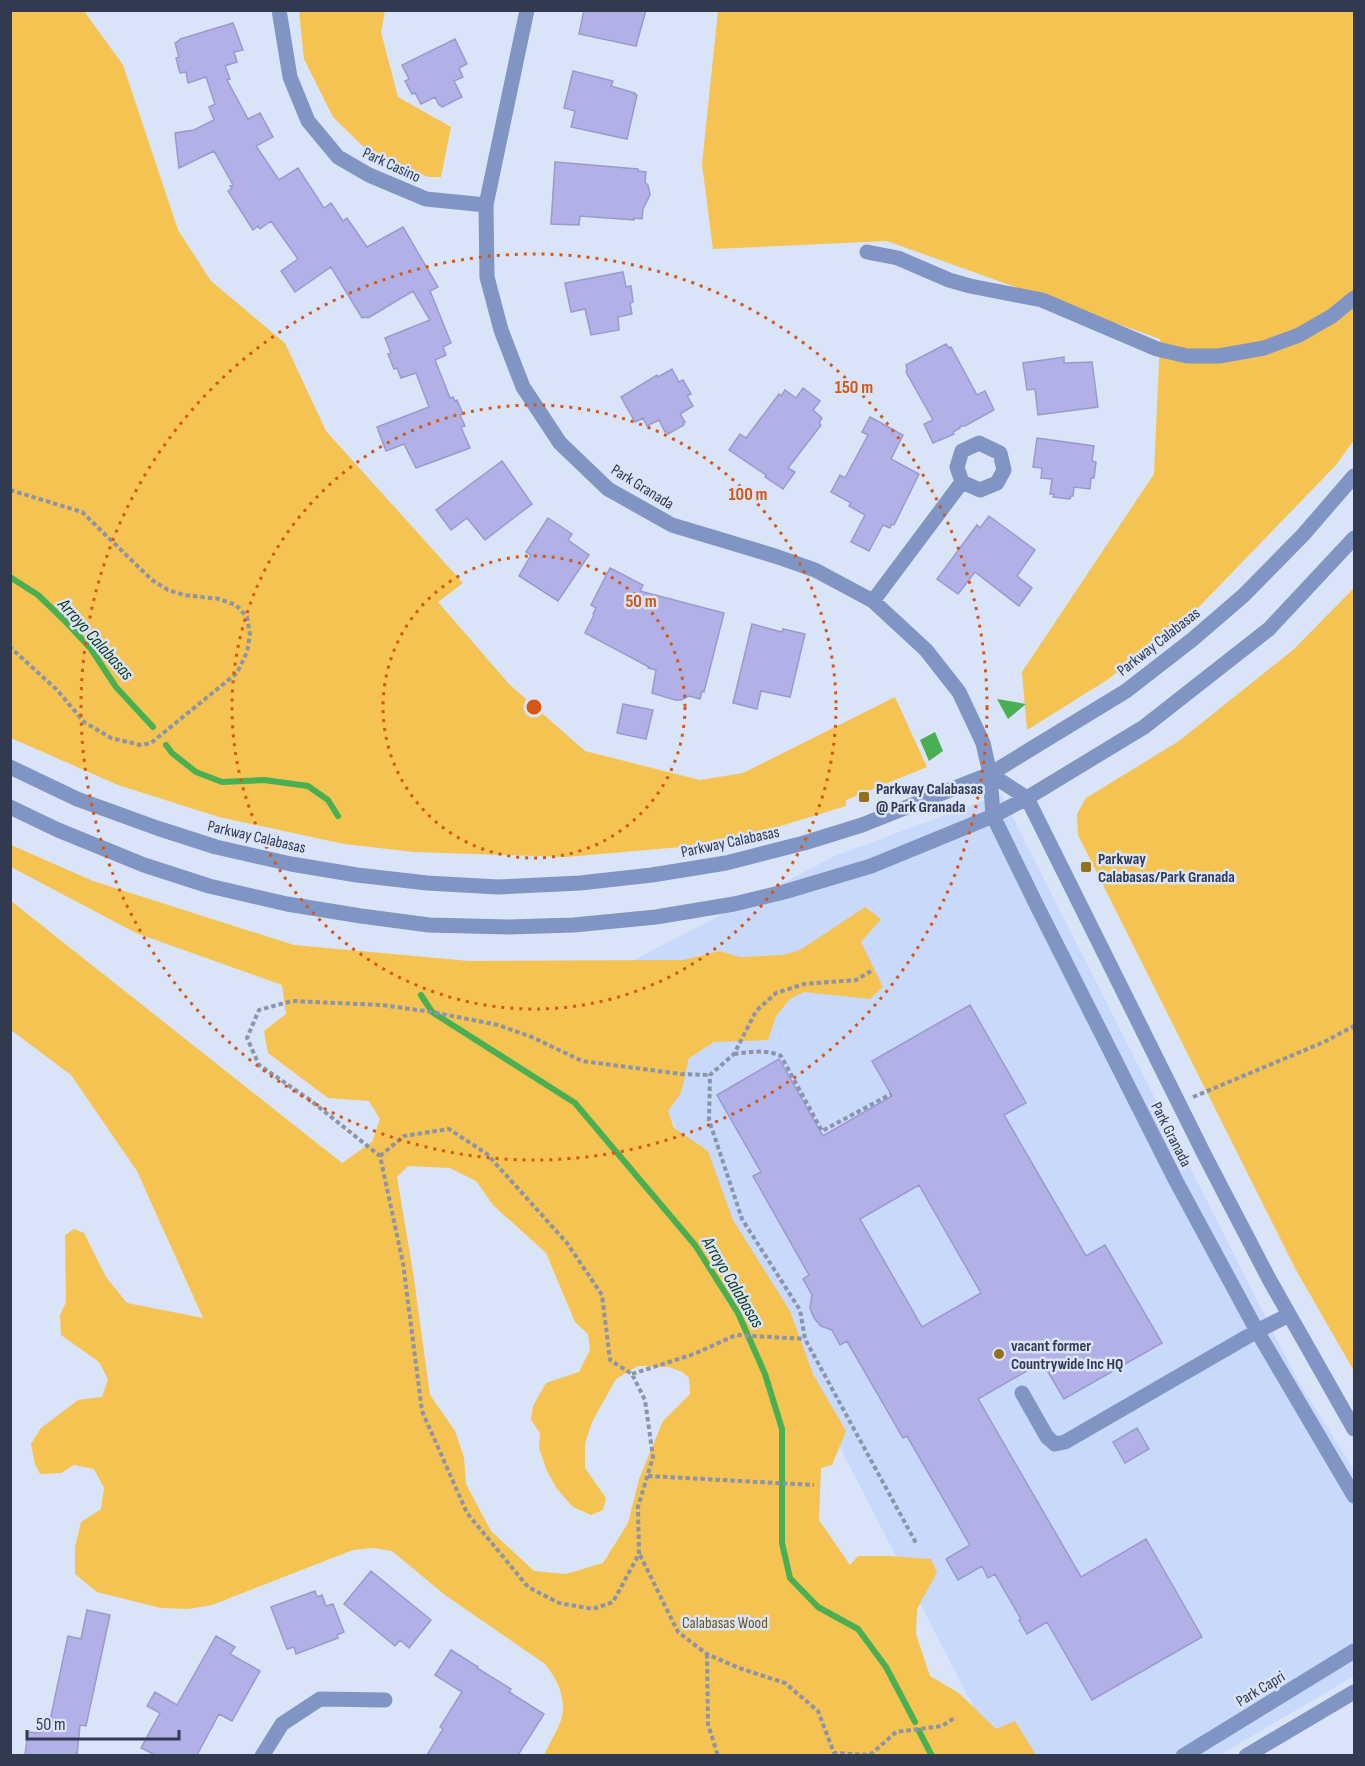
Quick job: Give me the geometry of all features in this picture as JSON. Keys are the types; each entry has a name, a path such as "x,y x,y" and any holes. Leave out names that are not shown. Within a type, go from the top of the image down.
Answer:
{"street":[{"name":"Park Casino","path":"279,10 290,77 309,121 338,156 369,175 426,199 486,205"},
{"name":"Park Granada","path":"526,10 486,205 487,277 501,330 523,387 560,443 608,489 672,525 775,555 815,570 873,601 926,650 959,692 983,743 990,774 993,816 1037,906 1176,1181 1257,1331 1354,1496"},
{"path":"867,252 898,258 950,280 1042,300 1157,349 1187,356 1219,356 1264,348 1299,335 1332,316 1354,298"},
{"name":"Parkway Calabasas","path":"10,767 77,799 216,847 291,864 357,875 427,884 498,887 580,883 652,875 726,863 862,825 990,774 1126,691 1193,639 1244,595 1303,535 1354,476"},
{"path":"873,601 962,482"},
{"path":"10,807 58,830 123,856 209,886 287,904 361,916 429,925 509,927 574,925 656,917 734,904 784,892 871,866 993,816 1027,798 1144,727 1269,629 1354,538"},
{"path":"990,774 1027,798"},
{"name":"Park Granada","path":"1027,798 1263,1268 1354,1429"},
{"path":"1022,1393 1047,1437 1055,1444 1065,1442 1257,1331 1289,1315"},
{"name":"Park Capri","path":"1183,1755 1354,1651"},
{"path":"1246,1755 1354,1692"},
{"path":"262,1755 282,1724 320,1699 385,1700"}],"path":[{"path":"10,490 82,512 152,580 168,590 219,599 236,605 247,617 250,635 247,652 237,673 151,743 140,745 111,738 84,722 57,690 10,647"},
{"path":"639,1554 613,1602 593,1609 560,1602 528,1587 467,1513 422,1411 403,1263 380,1156 310,1100 259,1065 247,1038 259,1010 292,1001 381,1005 457,1016 498,1025 532,1037 582,1061 681,1074 710,1075 734,1054 756,1011 776,993 804,984 856,980 871,971"},
{"path":"1179,1104 1324,1042 1354,1026"},
{"path":"734,1054 757,1051 781,1056 822,1131 891,1094"},
{"path":"710,1075 709,1120 742,1219 800,1310 805,1339 916,1544"},
{"path":"380,1156 404,1136 449,1129 487,1154 567,1243 602,1295 610,1359 632,1374 645,1400 653,1457 638,1507 639,1554 678,1632 707,1654 739,1668 785,1683 818,1711 834,1753 870,1755 896,1732 942,1726 956,1717"},
{"path":"632,1374 694,1354 735,1335 805,1339"},
{"path":"648,1476 814,1485"},
{"path":"707,1654 708,1724 718,1755"}],"shaded area":[{"path":"997,699 1026,704 1008,719"},
{"path":"935,732 943,751 929,761 920,740"},
{"path":"1001,794 1297,1379 1354,1470 1354,1676 1220,1755 998,1755 599,978 835,856"}],"green space":[{"path":"11,11 84,11 123,65 178,230 211,281 285,343 326,431 463,583 438,602 509,684 585,751 700,780 743,773 895,697 927,767 846,800 846,806 774,828 681,847 566,857 414,852 344,844 219,817 118,785 11,738"},
{"path":"299,11 385,11 381,32 398,97 451,127 441,177 429,177 376,159 333,117 304,59"},
{"path":"718,11 1354,11 1354,440 1336,465 1195,611 1107,680 1027,730 1022,672 1154,474 1160,339 887,241 713,249 702,164"},
{"path":"1354,588 1354,1371 1296,1270 1078,835 1077,814 1086,798 1179,741 1293,650"},
{"name":"Calabasas Wood","path":"11,845 93,881 294,945 469,961 683,960 720,951 740,957 783,955 800,950 865,907 881,919 861,942 883,987 870,999 804,992 790,999 776,1016 768,1040 714,1042 689,1058 681,1093 668,1111 674,1128 708,1151 733,1220 790,1311 813,1374 846,1431 832,1465 821,1468 819,1520 850,1565 858,1556 931,1559 937,1572 917,1609 916,1634 930,1676 959,1693 996,1729 1015,1721 1036,1755 544,1755 561,1721 563,1709 560,1688 545,1664 445,1595 392,1551 373,1548 353,1550 212,1605 188,1609 161,1608 97,1592 75,1574 75,1547 81,1522 101,1509 104,1488 94,1469 74,1465 61,1473 40,1474 35,1464 31,1444 41,1428 78,1400 102,1397 108,1379 99,1362 61,1335 60,1315 66,1302 65,1235 74,1229 84,1233 106,1277 127,1303 203,1318 137,1171 71,1075 11,1030 11,901 342,1163 372,1142 380,1119 369,1101 328,1098 268,1053 264,1031 286,1014 282,985 136,933 11,867","holes":["408,1166 450,1168 476,1181 493,1205 546,1253 575,1322 588,1334 590,1350 579,1372 546,1383 533,1406 531,1420 540,1433 539,1448 547,1471 557,1489 573,1507 591,1515 603,1510 606,1498 585,1468 585,1444 592,1422 616,1379 638,1366 669,1367 682,1372 689,1378 690,1394 663,1421 639,1479 628,1523 603,1563 566,1574 534,1571 491,1531 466,1484 464,1457 455,1431 430,1395 397,1177"]}],"building":[{"path":"584,10 646,10 636,46 579,34"},
{"path":"233,23 243,50 234,52 237,62 225,66 230,79 227,80 248,119 260,113 273,137 256,146 279,180 298,168 324,208 331,203 343,221 347,218 367,247 403,227 438,287 430,291 451,343 443,347 446,355 435,360 450,398 457,400 463,414 460,415 465,426 461,427 470,448 416,468 404,444 386,451 377,427 429,407 416,373 401,378 397,368 394,369 385,338 430,320 413,291 368,318 362,318 331,267 295,292 281,271 298,259 271,221 260,229 258,226 253,230 228,191 233,185 214,151 179,168 175,133 194,130 214,120 209,107 215,104 206,77 188,83 186,72 180,73 175,43 180,39"},
{"path":"455,39 467,64 459,68 463,77 454,81 462,97 442,107 435,97 421,104 405,81 409,79 402,65"},
{"path":"573,71 613,81 611,86 637,95 627,139 571,127 575,111 564,108"},
{"path":"555,162 638,169 638,171 646,172 645,182 650,195 643,209 642,219 580,216 579,225 551,224"},
{"path":"623,272 626,287 631,286 632,314 618,317 619,330 591,335 585,309 571,312 565,283"},
{"path":"946,344 949,348 951,347 977,395 985,391 994,410 965,426 960,426 953,432 954,434 933,443 924,424 933,420 906,372 906,365"},
{"path":"1064,357 1064,363 1092,362 1098,407 1038,415 1035,389 1027,390 1023,363"},
{"path":"672,369 679,382 683,380 691,394 687,396 693,406 680,414 685,422 683,422 684,425 668,434 659,420 647,426 643,418 635,422 621,397 657,375 658,377"},
{"path":"803,388 820,401 813,410 822,418 819,423 821,425 788,468 795,472 783,489 729,450 740,434 746,438 779,394 781,396 785,390 796,398"},
{"path":"870,417 903,435 891,459 919,474 894,525 892,524 890,528 883,525 869,551 851,542 865,515 849,506 851,503 831,492 840,475 845,478 868,435 862,432"},
{"path":"1037,438 1094,446 1092,461 1096,462 1090,489 1074,487 1073,496 1070,499 1053,497 1054,494 1050,494 1052,479 1041,478 1042,468 1033,467"},
{"path":"502,461 532,504 485,540 467,518 451,530 436,510"},
{"path":"989,516 1035,550 1017,576 1032,588 1019,606 975,572 958,594 937,579 977,525 980,528"},
{"path":"548,518 572,534 568,540 589,555 558,601 519,576 531,555 526,552"},
{"path":"610,568 643,585 640,591 724,613 704,692 702,691 700,699 689,696 675,700 652,693 656,670 648,668 585,633 596,608 591,605"},
{"path":"752,624 782,632 783,629 805,634 790,697 761,691 757,709 733,703"},
{"path":"623,704 653,710 646,739 617,733"},
{"name":"vacant former Countrywide Inc HQ","path":"970,1005 1026,1103 1004,1115 1086,1256 1105,1245 1162,1343 1064,1399 1042,1362 978,1399 1081,1577 1146,1539 1202,1637 1092,1700 1047,1622 1027,1634 995,1574 988,1578 982,1566 958,1580 946,1559 970,1545 907,1436 903,1438 847,1341 840,1345 832,1330 821,1326 814,1318 810,1308 812,1295 803,1279 809,1275 753,1176 761,1172 717,1095 779,1059 823,1136 892,1096 872,1061","holes":["919,1185 981,1293 922,1327 860,1219"]},
{"path":"1137,1428 1149,1449 1125,1463 1113,1442"},
{"path":"371,1571 431,1620 409,1648 400,1640 395,1646 344,1604"},
{"path":"315,1591 317,1597 322,1595 326,1606 333,1604 344,1632 337,1635 338,1638 296,1654 294,1647 287,1649 271,1607"},
{"path":"87,1610 110,1615 86,1726 80,1725 77,1755 25,1755 28,1732 40,1733 41,1729 48,1730 68,1636 81,1639"},
{"path":"216,1636 235,1647 230,1654 260,1671 232,1721 219,1714 197,1755 155,1755 141,1748 160,1713 147,1706 155,1692 177,1705"},
{"path":"451,1650 511,1689 509,1692 544,1714 518,1755 427,1755 443,1729 440,1727 462,1692 435,1675"}],"waterway":[{"name":"Arroyo Calabasas","path":"10,577 38,595 64,620 91,649 116,687 153,727"},
{"name":"Arroyo Calabasas","path":"166,745 172,753 196,772 222,782 264,780 308,786 328,800 338,816"},
{"name":"Arroyo Calabasas","path":"421,995 432,1012 575,1103 695,1245 738,1313 765,1374 782,1429 782,1543 790,1578 818,1607 858,1629 886,1667 915,1722"},
{"name":"Arroyo Calabasas","path":"919,1731 932,1756"}],"place":[{"name":"Parkway Calabasas @ Park Granada","path":"864,797"},
{"name":"Parkway Calabasas/Park Granada","path":"1086,867"},
{"name":"vacant former Countrywide Inc HQ","path":"999,1354"}]}
